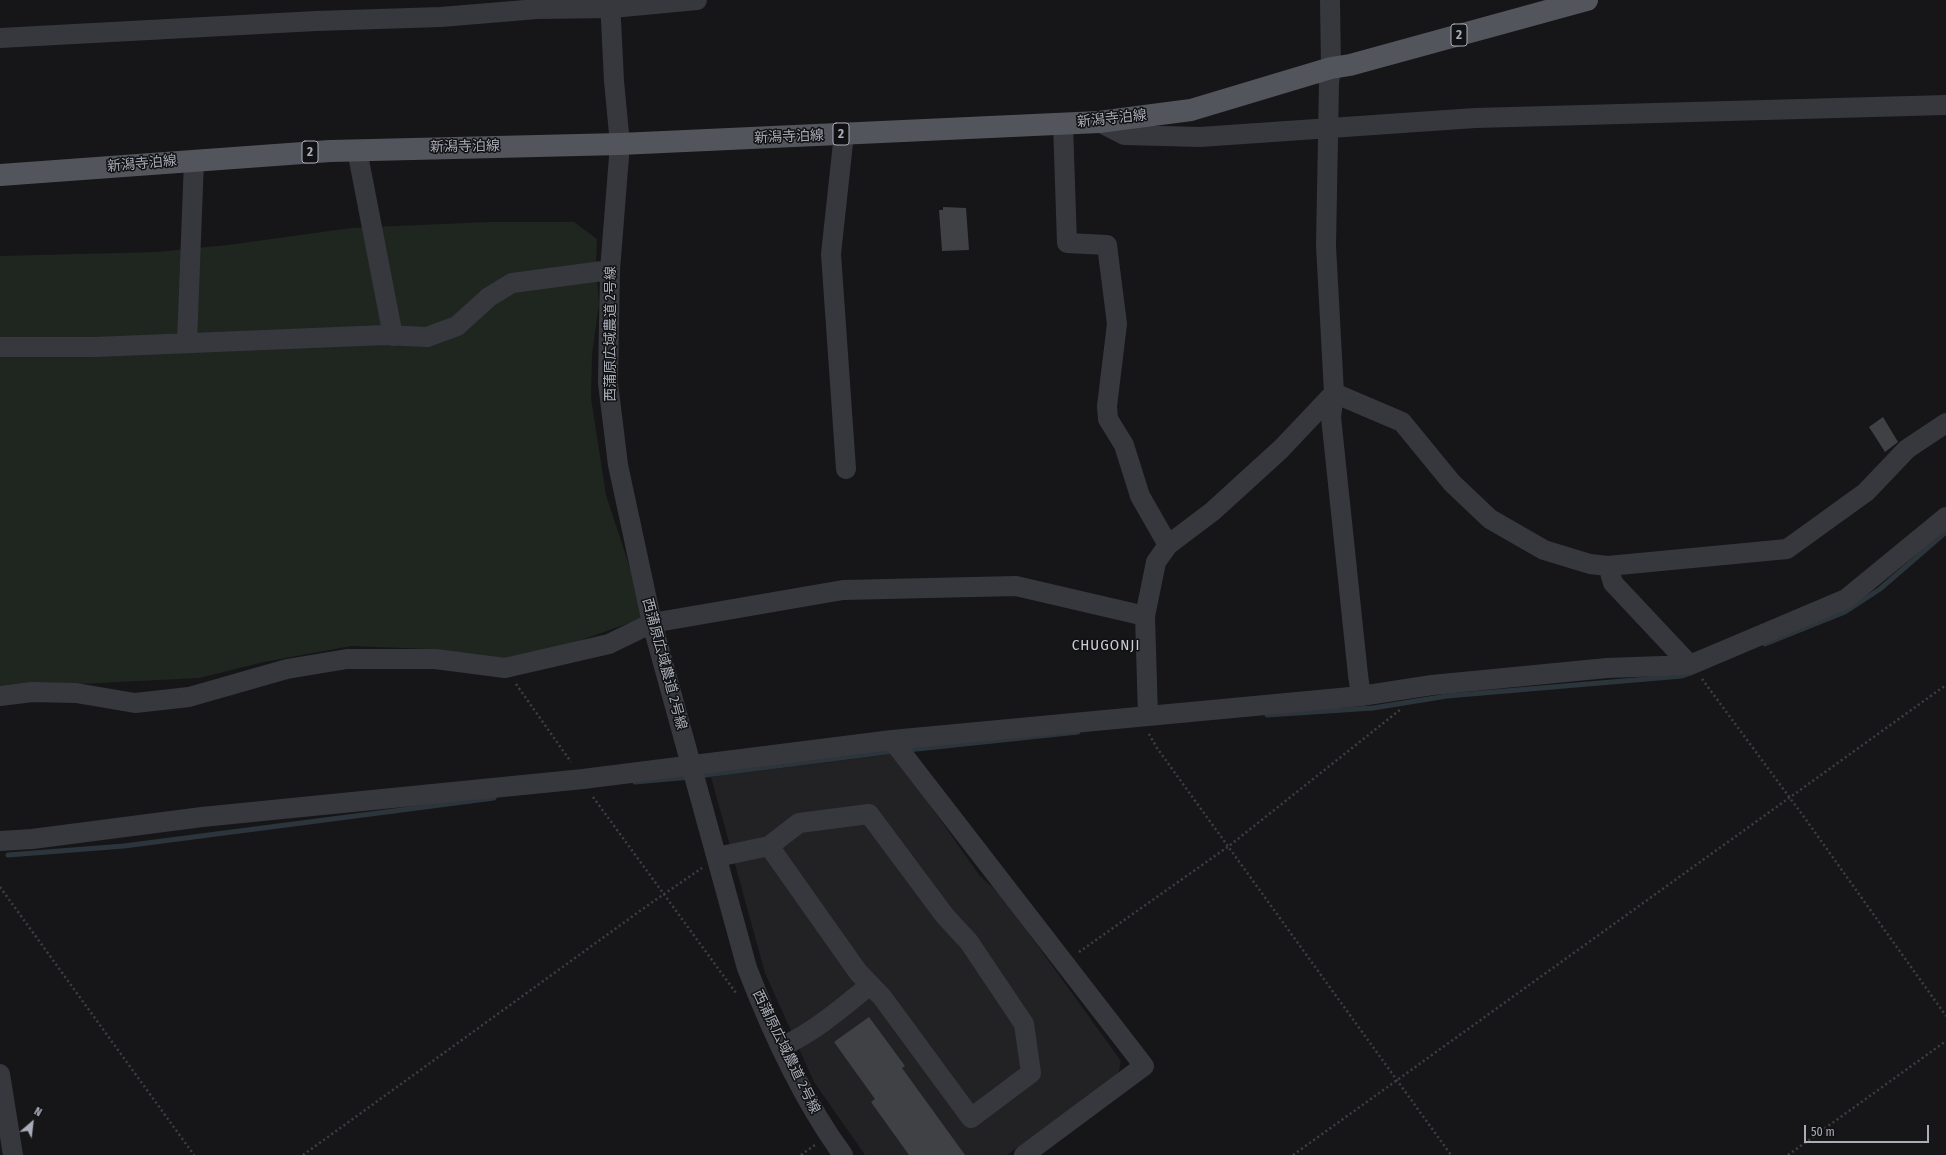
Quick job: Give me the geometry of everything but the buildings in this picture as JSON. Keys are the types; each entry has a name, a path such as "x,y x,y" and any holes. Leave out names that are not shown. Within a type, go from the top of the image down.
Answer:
{"main road":[{"name":"新潟寺泊線","path":"0,175 194,160 357,150 620,144 1099,122 1192,110 1331,68 1350,65 1587,0"}],"street":[{"path":"0,38 316,21 441,17 611,4 697,0"},
{"path":"1330,0 1331,68 1329,83 1326,246 1334,393 1330,417 1361,696"},
{"name":"西蒲原広域農道 2号線","path":"611,4 614,81 620,144 610,270 608,383 618,465 652,622 747,968 764,1012 781,1047 829,1136 843,1155"},
{"path":"1099,122 1124,135 1200,137 1475,118 1946,104"},
{"path":"1063,124 1067,243 1107,245 1117,324 1107,406 1108,419 1124,446 1140,496 1168,545"},
{"path":"844,134 831,254 846,468"},
{"path":"357,150 394,336"},
{"path":"187,343 194,160"},
{"path":"0,347 95,347 394,336 426,337 457,326 489,297 512,283 610,270"},
{"path":"1148,716 1145,616 1156,562 1168,545 1213,512 1280,449 1334,393"},
{"path":"1334,393 1402,422 1452,483 1490,519 1544,550 1590,564 1608,566 1787,549 1866,492 1907,449 1946,423"},
{"path":"0,841 32,839 202,817 583,778 892,740 1361,696 1440,684 1607,668 1690,665 1846,599 1946,517"},
{"path":"1608,566 1613,583 1690,665"},
{"path":"0,696 32,692 76,693 135,703 189,696 287,669 347,659 435,659 505,668 609,644 652,622 843,590 1016,586 1145,616"},
{"path":"892,740 1144,1066 1024,1155"},
{"path":"717,857 769,846 799,823 869,814 945,916 969,942 1024,1024 1031,1073 971,1118 882,997 858,972 769,846"},
{"path":"781,1047 799,1039 839,1011 870,985"},
{"path":"0,1074 13,1155"}],"path":[{"path":"1690,665 1789,797 1946,1016"},
{"path":"505,668 583,778 591,794 737,994"},
{"path":"1293,1155 1946,685"},
{"path":"1064,963 1229,846 1401,708"},
{"path":"1148,716 1148,732 1157,748 1451,1155"},
{"path":"303,1155 650,903 717,857"},
{"path":"0,887 194,1155"},
{"path":"1788,1155 1946,1041"}],"shaded area":[{"path":"489,222 574,222 597,239 596,262 599,304 592,354 591,398 606,495 646,617 519,662 430,649 351,646 264,662 199,678 0,688 0,256 157,252 228,245 351,228"},
{"path":"894,754 980,876 1001,895 1121,1061 1118,1075 1007,1155 865,1155 814,1082 765,973 711,777"}],"waterway":[{"path":"1765,644 1845,612 1880,589 1946,532"},
{"path":"1267,715 1373,708 1447,696 1682,676 1691,673"},
{"path":"907,750 1078,732"},
{"path":"698,776 895,751"},
{"path":"635,782 691,777"},
{"path":"8,855 124,846 494,798"}],"district":[{"name":"CHUGONJI","path":"1106,646"}]}
